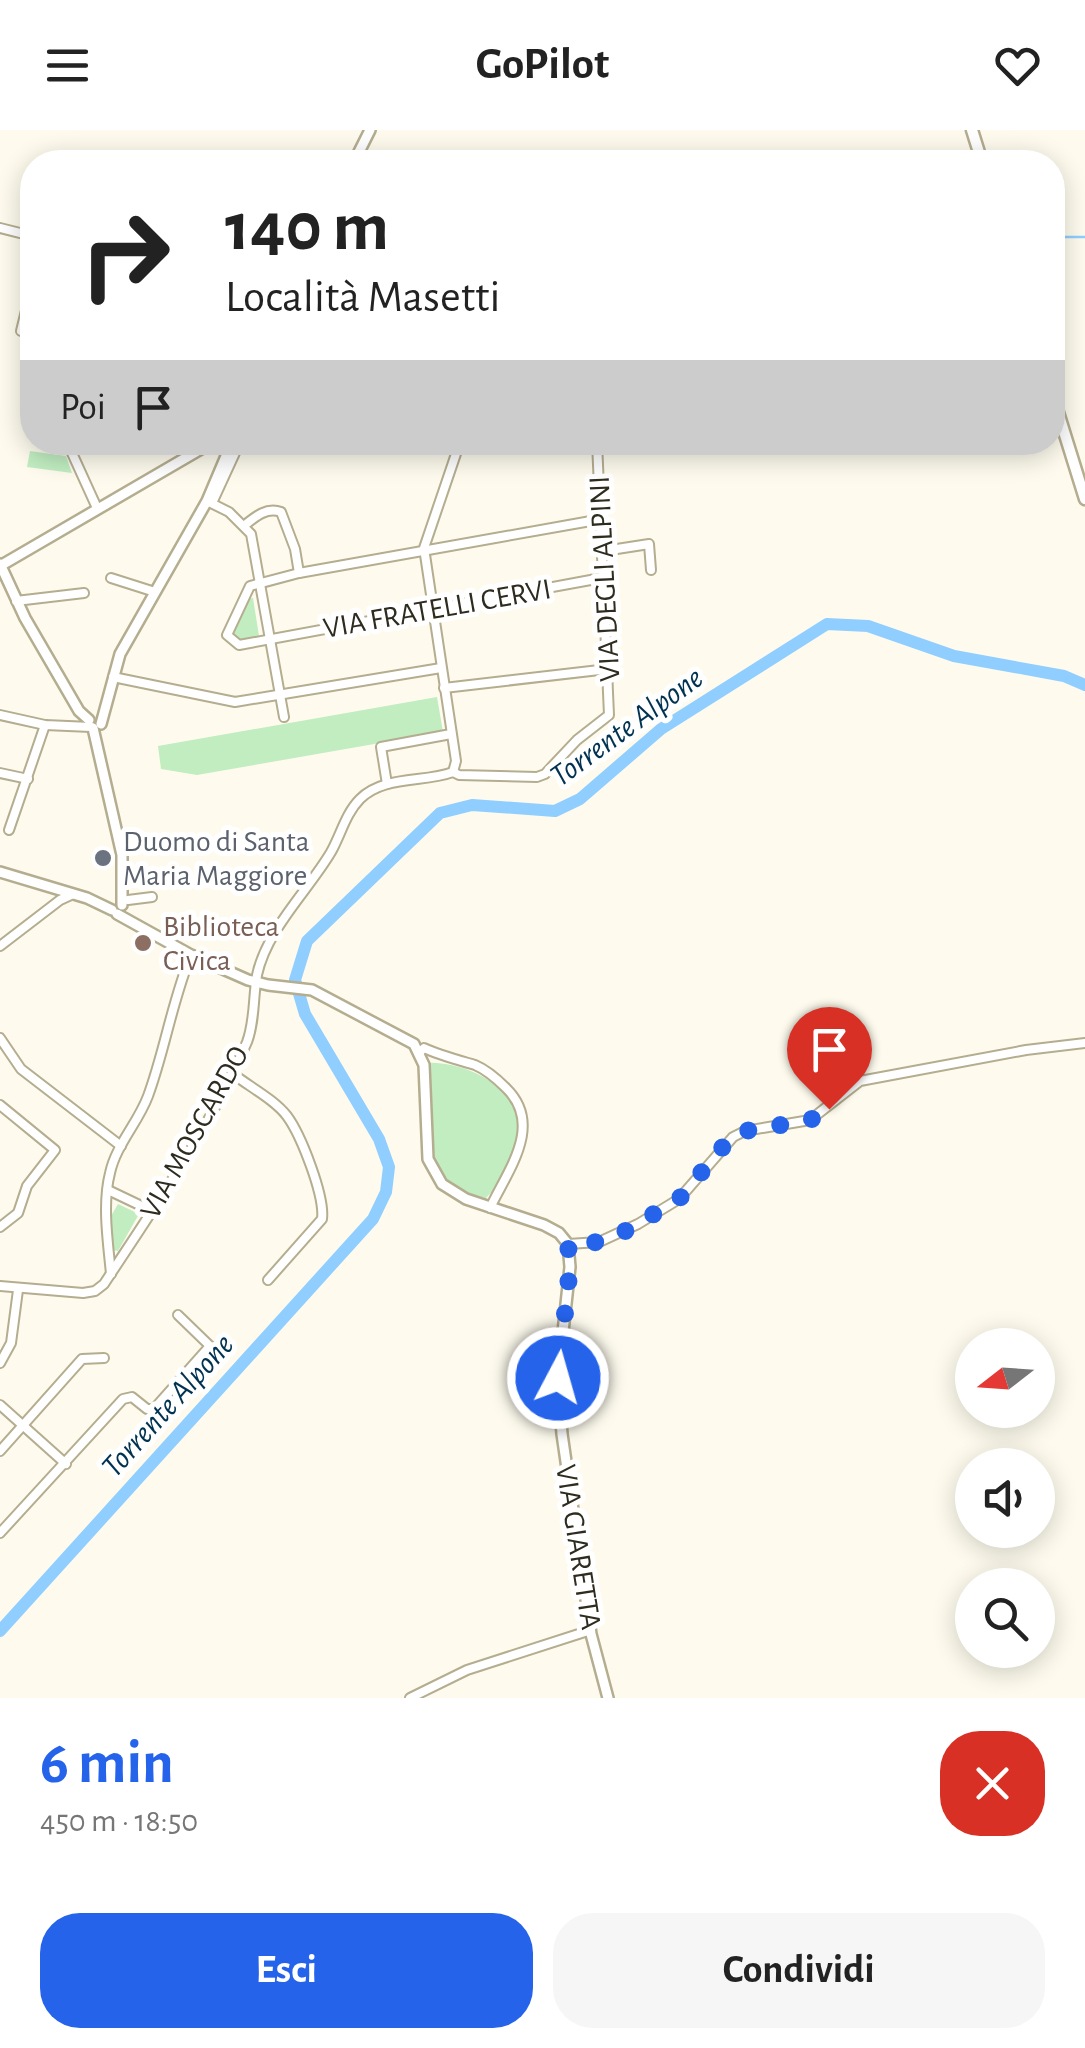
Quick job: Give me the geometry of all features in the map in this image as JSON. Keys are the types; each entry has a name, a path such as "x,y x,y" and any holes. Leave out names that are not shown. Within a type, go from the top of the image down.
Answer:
{"main road":[{"path":"1065,433 1085,500"}],"street":[{"path":"73,455 97,508"},
{"path":"119,906 123,886 118,836 92,725 80,712 0,565 191,455"},
{"path":"92,725 107,703 120,654 210,502 225,455"},
{"path":"210,502 225,455"},
{"path":"451,734 380,747 387,784 453,772 456,761 425,552 456,455"},
{"name":"VIA DEGLI ALPINI","path":"453,772 522,777 545,774 586,731 609,715 598,455"},
{"path":"210,502 245,525 250,534 284,717"},
{"path":"245,525 263,513 281,512 299,573"},
{"path":"261,582 602,519"},
{"path":"604,551 649,544 650,570"},
{"path":"112,578 155,592"},
{"name":"VIA FRATELLI CERVI","path":"261,582 247,588 228,628 230,640 240,645 596,579 605,582"},
{"path":"16,600 84,593"},
{"path":"113,677 236,702 441,668"},
{"path":"444,688 608,669"},
{"path":"0,715 45,725 92,725"},
{"path":"9,830 45,725"},
{"path":"0,773 28,780"},
{"name":"VIA MOSCARDO","path":"111,1274 186,1160 232,1073 248,1038 257,982 273,941 332,850 351,810 365,794 387,784"},
{"path":"0,872 119,906 152,897"},
{"path":"0,946 72,894"},
{"path":"119,906 136,924 191,955 257,982 304,988 401,1036 420,1052 424,1065 424,1120 430,1166 448,1191 544,1225 559,1233 568,1244 598,1242 638,1224 679,1199 732,1136 810,1120 860,1081 1085,1042"},
{"path":"0,1286 90,1293 100,1288 111,1274 108,1176 146,1100 164,1048 176,992 191,955"},
{"path":"0,1038 21,1069 121,1146"},
{"path":"420,1052 424,1048 477,1066 511,1092 518,1105 523,1117 522,1144 490,1208"},
{"path":"232,1073 286,1115 324,1210 322,1219 268,1280"},
{"path":"0,1105 54,1150 27,1186 18,1212 0,1227"},
{"path":"108,1190 152,1211"},
{"name":"VIA GIARETTA","path":"568,1244 570,1267 558,1378 562,1434 591,1630 608,1698"},
{"path":"0,1364 18,1290"},
{"path":"0,1533 124,1400 132,1397 146,1409 154,1409 210,1346 178,1315"},
{"path":"0,1451 82,1359 104,1358"},
{"path":"0,1405 66,1464"},
{"path":"410,1698 467,1670 591,1630"}],"green space":[{"path":"29,455 59,455 66,456 72,473 27,467"},
{"path":"253,598 259,636 238,641 231,638 231,627 245,599"},
{"path":"437,697 443,732 197,775 161,769 158,746"},
{"path":"427,1063 453,1065 480,1075 503,1091 517,1113 518,1135 512,1158 486,1198 463,1191 437,1164 429,1127"},
{"path":"118,1204 139,1214 118,1251 112,1250 111,1216"}],"waterway":[{"path":"1065,237 1085,237"},
{"name":"Torrente Alpone","path":"0,1631 373,1219 386,1192 389,1167 379,1139 305,1014 295,980 307,941 440,813 472,805 555,811 580,799 661,729 827,624 868,626 954,656 1064,676 1085,685"}],"place":[{"name":"Duomo di Santa Maria Maggiore","path":"103,858"},
{"name":"Biblioteca Civica","path":"143,943"}],"route":[{"path":"558,1378 570,1267 568,1244 598,1242 622,1233 679,1199 732,1136 800,1123 829,1109"}]}
